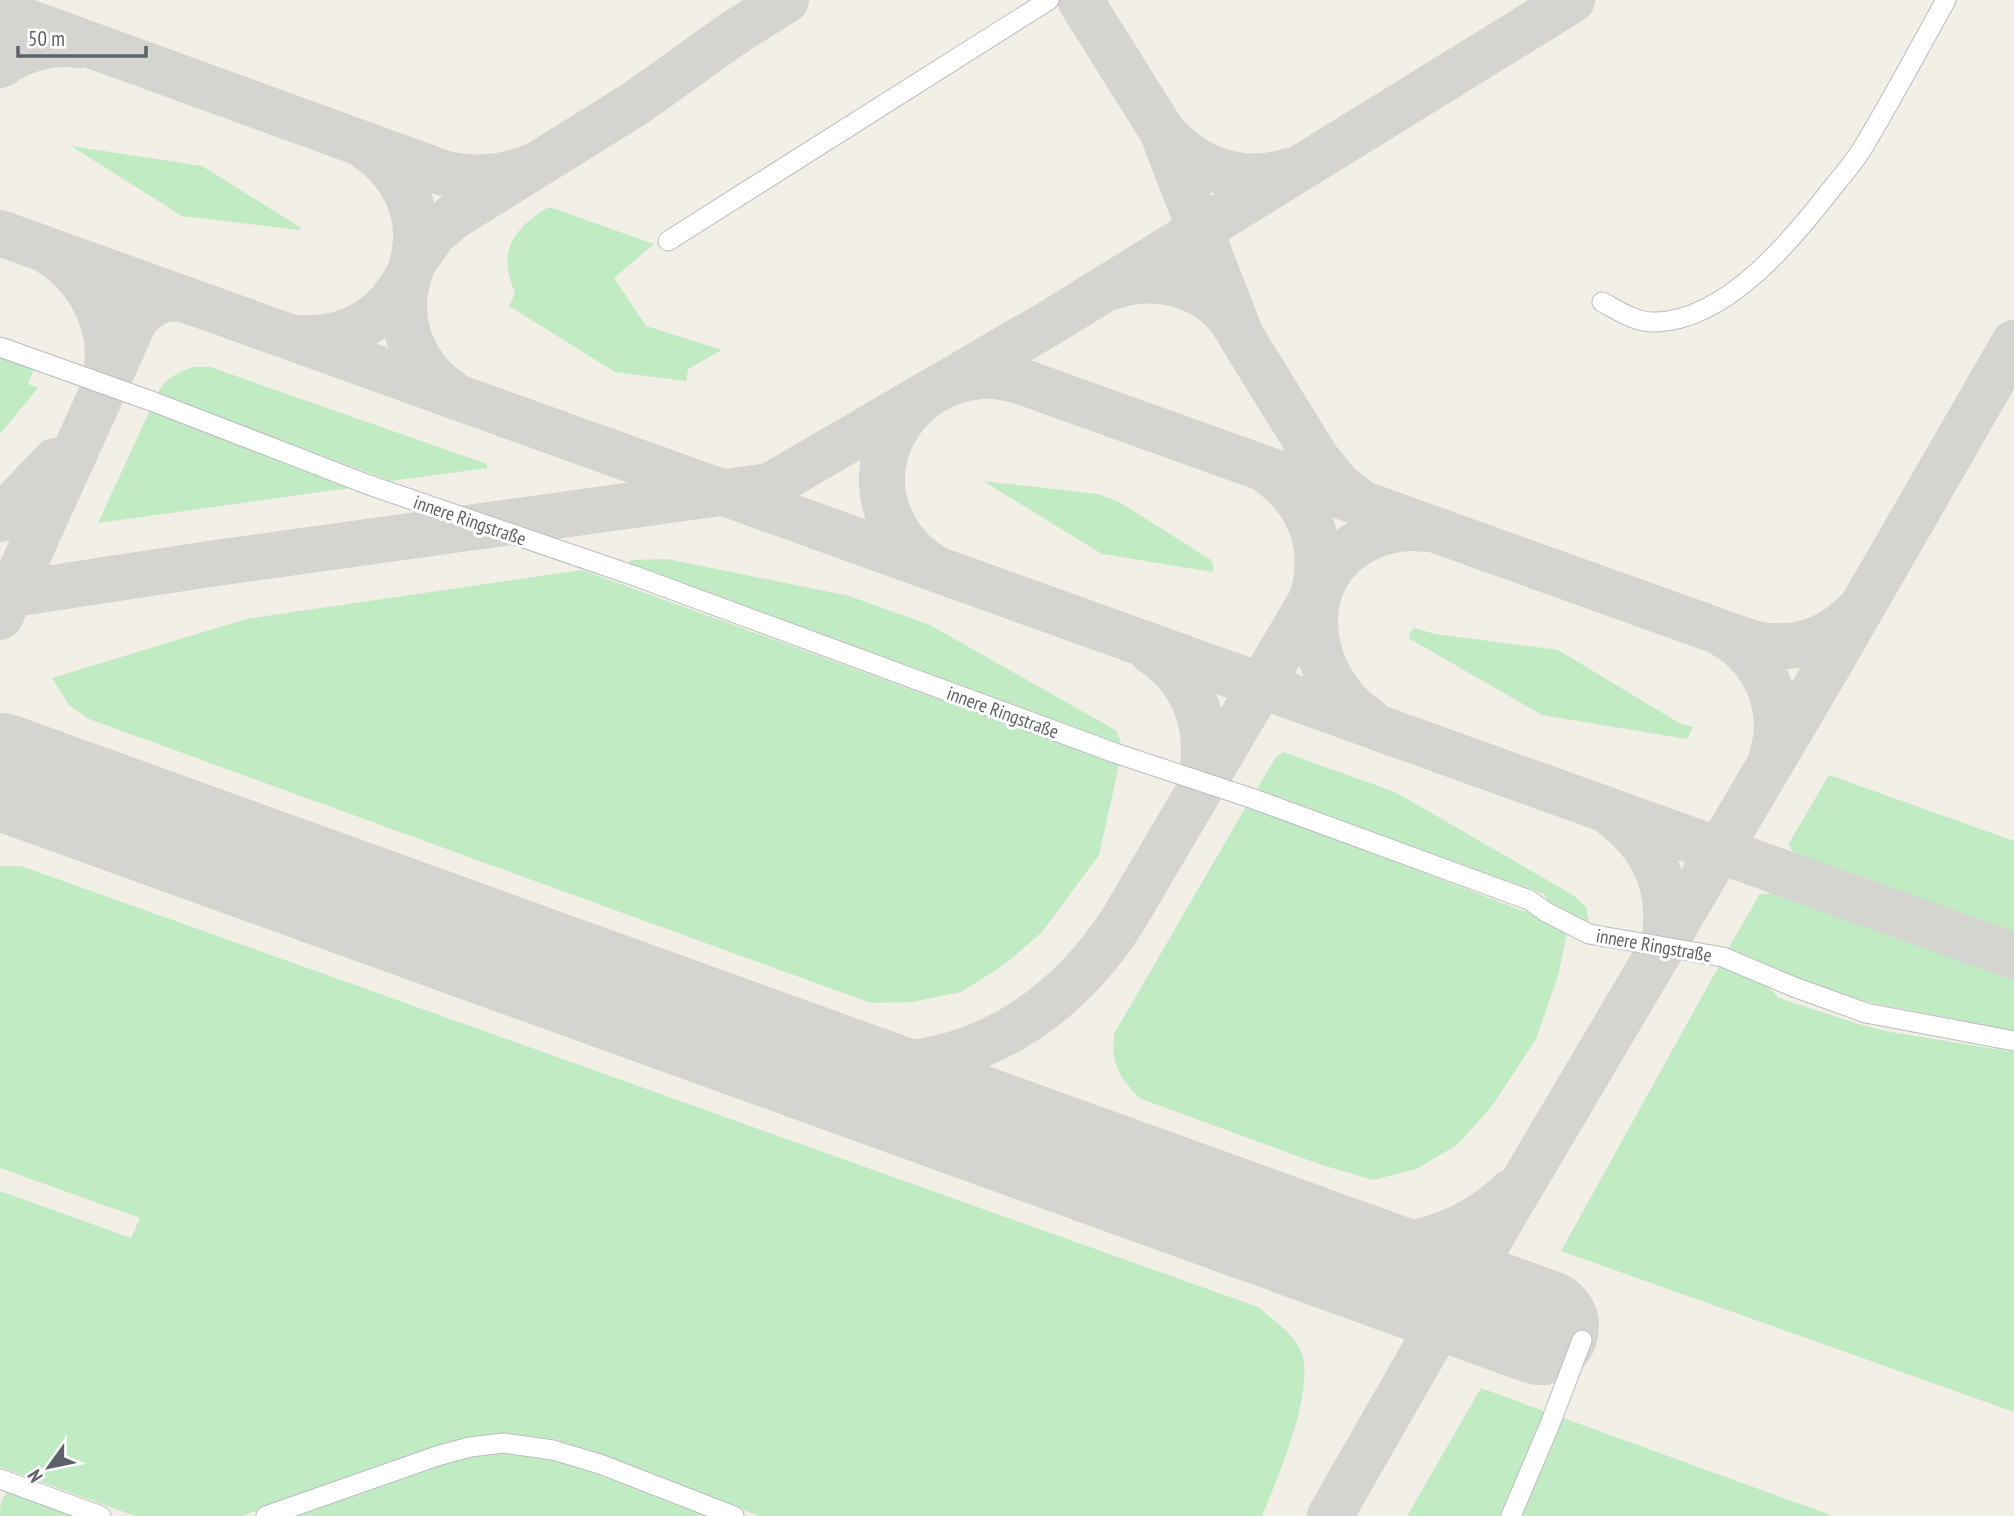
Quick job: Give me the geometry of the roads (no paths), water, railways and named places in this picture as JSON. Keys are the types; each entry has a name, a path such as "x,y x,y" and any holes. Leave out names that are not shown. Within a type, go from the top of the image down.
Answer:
{"lane":[{"path":"668,241 1049,0"},
{"path":"1602,302 1634,319 1653,323 1671,321 1710,308 1744,284 1801,229 1861,151 1946,0"},
{"name":"innere Ringstraße","path":"0,347 154,401 369,485 635,576 1115,753 1251,798 1529,900 1589,934 1723,957 1866,1013 2014,1041"},
{"path":"1511,1516 1582,1340"},
{"path":"266,1516 437,1456 470,1447 503,1443 553,1450 600,1464 734,1516"},
{"path":"0,1479 101,1516"}]}
